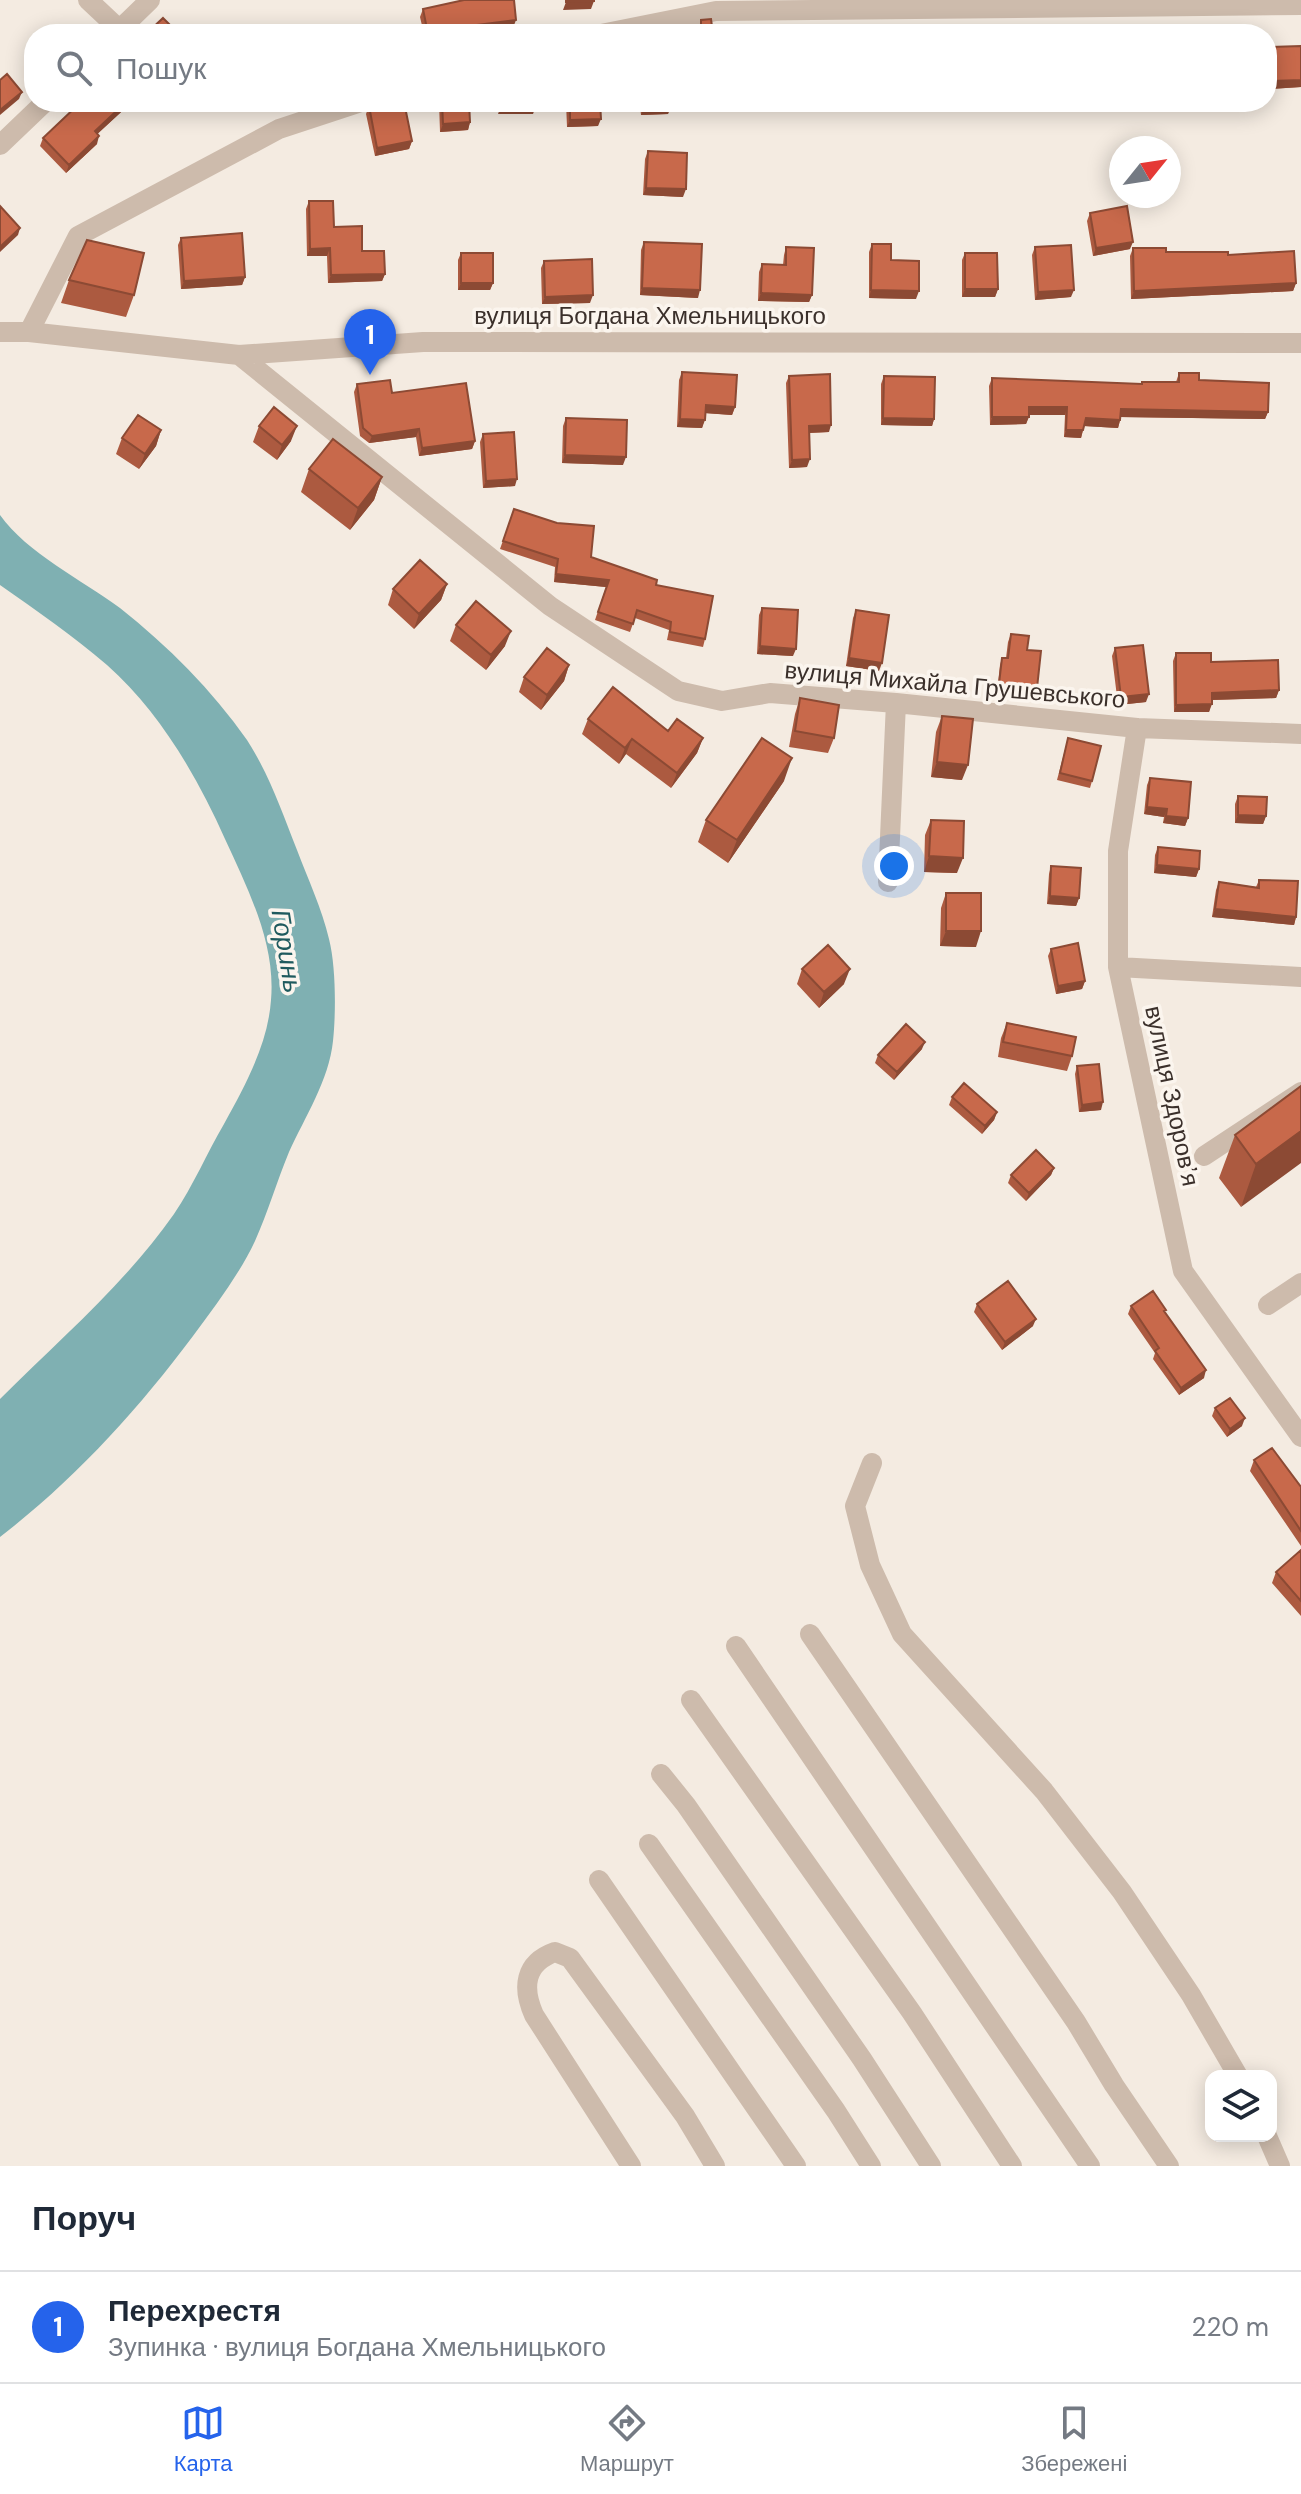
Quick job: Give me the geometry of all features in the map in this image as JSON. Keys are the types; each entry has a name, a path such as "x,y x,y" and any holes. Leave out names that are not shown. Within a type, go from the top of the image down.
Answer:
{"street":[{"path":"88,0 110,24"},
{"path":"126,24 150,0"},
{"path":"651,24 716,11 1301,5"},
{"path":"0,145 35,112"},
{"path":"29,332 78,236 279,129 331,112"},
{"name":"вулиця Богдана Хмельницького","path":"0,332 29,332 239,355 423,342 1301,343"},
{"name":"вулиця Михайла Грушевського","path":"239,355 550,606 678,691 722,701 770,693 1137,728 1301,734"},
{"path":"888,882 896,703"},
{"name":"вулиця Здоровʼя","path":"1137,728 1118,851 1118,967 1183,1271 1301,1437"},
{"path":"1118,967 1301,977"},
{"path":"1204,1156 1301,1092"},
{"path":"1268,1305 1301,1283"},
{"path":"872,1463 855,1506 870,1565 902,1634 1044,1791 1122,1892 1191,1995 1235,2070"},
{"path":"810,1634 1076,2022 1169,2166"},
{"path":"736,1646 1090,2166"},
{"path":"691,1700 912,2013 1012,2166"},
{"path":"661,1774 686,1805 854,2046 931,2166"},
{"path":"649,1844 871,2166"},
{"path":"599,1880 796,2166"},
{"path":"631,2166 534,2015 527,1998 531,1968 542,1956 555,1952 570,1958 685,2116 715,2166"},
{"path":"1270,2142 1280,2166"}],"water":[{"name":"Горинь","path":"0,515 40,554 120,608 155,638 204,686 247,740 275,794 323,917 331,950 335,1004 331,1056 322,1084 289,1152 255,1241 234,1278 172,1364 127,1418 54,1492 0,1537 0,1399 135,1264 174,1214 254,1064 269,1016 271,979 265,938 251,897 189,768 160,724 126,683 68,634 0,585"}],"building":[{"path":"464,0 514,0 516,20 484,24 426,24 423,9"},
{"path":"594,0 594,1 566,2"},
{"path":"711,19 712,24 701,24 701,20"},
{"path":"1301,46 1301,80 1277,81 1277,47"},
{"path":"7,74 22,92 0,110 0,80"},
{"path":"70,112 115,112 95,131 99,136 69,165 43,138"},
{"path":"370,112 406,112 412,141 377,148"},
{"path":"442,112 470,112 470,122 443,124"},
{"path":"570,112 601,112 601,119 570,120"},
{"path":"648,151 687,153 686,189 646,188"},
{"path":"309,201 333,201 334,227 362,226 362,251 384,251 385,274 331,275 330,248 310,249"},
{"path":"0,206 20,228 0,247"},
{"path":"1127,208 1133,242 1096,248 1090,213"},
{"path":"242,233 245,277 184,281 181,238"},
{"path":"87,240 144,253 134,295 69,280"},
{"path":"644,242 702,244 700,290 642,288"},
{"path":"872,244 891,244 891,260 919,261 919,291 871,290"},
{"path":"1071,245 1074,290 1038,292 1035,247"},
{"path":"786,247 814,248 812,295 761,293 762,264 786,265"},
{"path":"1133,248 1166,248 1166,252 1228,252 1228,255 1294,251 1296,283 1134,291"},
{"path":"461,253 493,253 493,283 461,283"},
{"path":"965,253 997,253 998,289 965,289"},
{"path":"592,259 593,295 545,297 544,261"},
{"path":"682,372 737,375 735,407 706,405 705,420 680,419"},
{"path":"1179,373 1199,373 1199,380 1269,383 1268,412 1121,409 1120,420 1086,418 1083,430 1066,430 1067,407 1029,407 1029,417 992,417 992,378 1142,384 1179,382"},
{"path":"830,374 831,425 809,426 810,459 792,460 789,376"},
{"path":"884,376 935,377 934,419 883,418"},
{"path":"390,380 392,393 466,383 475,441 422,448 419,429 372,436 363,428 357,384"},
{"path":"274,407 297,426 282,445 259,426"},
{"path":"138,415 161,430 145,454 122,438"},
{"path":"566,418 627,420 626,457 565,455"},
{"path":"514,432 517,479 486,481 483,434"},
{"path":"333,439 382,477 358,508 309,469"},
{"path":"514,509 557,523 594,526 591,557 657,580 656,585 713,596 705,639 670,632 671,622 637,610 633,624 598,612 609,580 556,574 558,559 503,541"},
{"path":"420,560 447,584 419,614 393,589"},
{"path":"476,601 511,631 491,655 456,625"},
{"path":"762,608 798,610 796,649 760,646"},
{"path":"856,610 889,615 882,663 849,658"},
{"path":"1011,634 1029,636 1027,650 1041,651 1037,688 999,684 1002,658 1008,658"},
{"path":"1143,645 1149,694 1121,697 1115,648"},
{"path":"547,648 569,665 547,695 524,677"},
{"path":"1176,653 1211,653 1211,662 1278,660 1279,690 1212,693 1212,704 1176,705"},
{"path":"613,687 668,731 677,719 703,738 677,773 632,739 625,748 588,719"},
{"path":"800,698 839,705 834,738 795,731"},
{"path":"942,716 973,719 968,765 937,762"},
{"path":"762,738 792,758 737,840 706,820"},
{"path":"1068,738 1101,746 1092,781 1060,773"},
{"path":"1150,778 1191,782 1188,818 1166,816 1167,809 1147,807"},
{"path":"1238,796 1267,797 1266,816 1238,815"},
{"path":"931,820 964,821 963,858 929,856"},
{"path":"1158,847 1200,851 1199,869 1157,865"},
{"path":"1051,866 1081,868 1079,898 1050,896"},
{"path":"1259,880 1298,881 1296,917 1215,909 1219,882 1259,888"},
{"path":"946,893 981,893 981,931 946,931"},
{"path":"1078,943 1085,981 1058,986 1051,949"},
{"path":"828,945 850,969 824,992 802,969"},
{"path":"1007,1023 1076,1037 1072,1056 1003,1042"},
{"path":"906,1024 925,1042 897,1072 878,1055"},
{"path":"1099,1064 1103,1102 1082,1105 1077,1066"},
{"path":"964,1083 997,1112 985,1126 952,1097"},
{"path":"1301,1086 1301,1131 1256,1164 1235,1135"},
{"path":"1036,1150 1054,1168 1029,1193 1011,1175"},
{"path":"1008,1281 1036,1319 1005,1342 977,1304"},
{"path":"1153,1291 1206,1370 1181,1388 1155,1351 1159,1348 1131,1306"},
{"path":"1230,1398 1245,1418 1230,1429 1215,1408"},
{"path":"1272,1448 1301,1487 1301,1531 1254,1460"},
{"path":"1301,1550 1301,1601 1276,1572"}],"place":[{"name":"Перехрестя","path":"370,375"}]}
